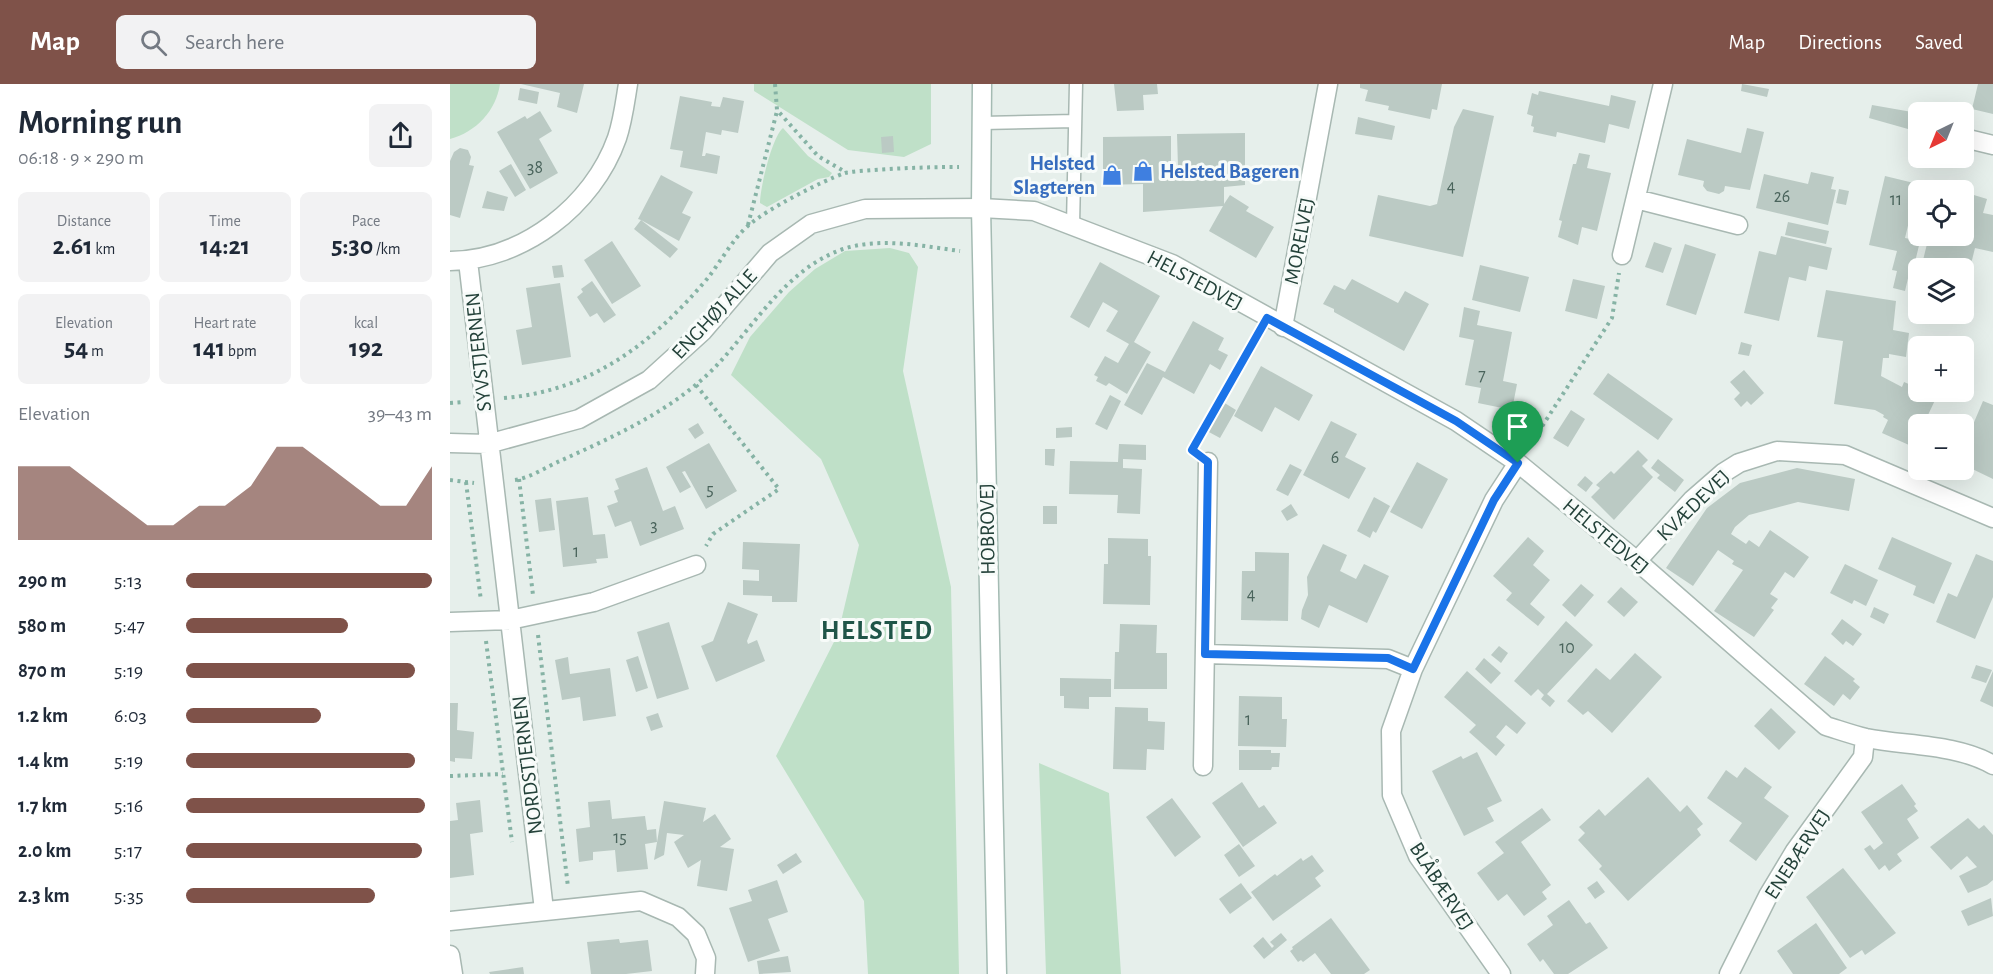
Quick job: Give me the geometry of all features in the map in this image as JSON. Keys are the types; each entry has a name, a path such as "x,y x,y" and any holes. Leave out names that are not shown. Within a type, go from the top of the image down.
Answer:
{"street":[{"name":"SYVSTJERNEN","path":"488,444 483,400 459,261 508,248 541,232 568,211 589,189 616,140 623,118 628,84"},
{"name":"HOBROVEJ","path":"982,84 981,208 997,974"},
{"name":"MORELVEJ","path":"1283,327 1328,84"},
{"path":"1622,255 1663,84"},
{"path":"1974,140 1993,145"},
{"path":"1636,199 1738,225"},
{"name":"HELSTEDVEJ","path":"981,208 1034,211 1172,264 1456,421 1518,463 1637,561 1826,726 1865,738 1954,752 1982,759 1993,765"},
{"name":"ENGHØJ ALLE","path":"450,443 488,444 579,419 649,380 703,331 770,253 811,224 865,209 981,208"},
{"name":"NORDSTJERNEN","path":"488,444 544,910"},
{"name":"KVÆDEVEJ","path":"1637,561 1692,500 1723,473 1739,463 1777,451 1798,450 1845,455 1993,518"},
{"path":"1203,766 1208,462"},
{"name":"BLÅBÆRVEJ","path":"1501,974 1418,856 1392,795 1391,731 1413,669 1494,500 1518,463"},
{"path":"450,622 510,620 594,602 696,565"},
{"path":"1205,654 1388,658 1413,669"},
{"name":"ENEBÆRVEJ","path":"1729,974 1768,896 1795,851 1863,757 1865,738"},
{"path":"450,921 641,901 678,917 696,934 706,958 705,974"},
{"path":"450,955 453,974"}],"lane":[{"path":"1074,225 1076,84"},
{"path":"982,123 1075,121"}],"path":[{"path":"748,225 777,110 775,84"},
{"path":"777,110 818,156 847,173"},
{"path":"450,404 519,397 561,388 594,374 622,358 686,304 748,225 793,198 847,173 912,167 981,168"},
{"path":"450,480 493,484 519,479 627,431 696,385 717,366 793,278 823,257 846,248 891,242 982,254"},
{"path":"1518,463 1612,318 1622,255"},
{"path":"1208,462 1192,450 1267,318"},
{"path":"696,385 779,489 712,534 696,565"},
{"path":"519,479 571,907"},
{"path":"466,482 512,843"},
{"path":"450,776 527,774"}],"green space":[{"path":"450,84 500,84 494,103 483,119 468,131 450,139"},
{"path":"754,84 931,84 931,144 904,157 848,150 754,91"},
{"path":"783,128 808,156 832,173 829,177 818,179 767,207 760,203 762,186 767,163 775,141"},
{"path":"890,248 909,253 918,267 903,371 951,587 959,974 868,974 864,901 776,756 838,634 859,545 821,459 731,375 750,337 789,292 815,269 845,251"},
{"path":"1039,763 1109,793 1121,974 1046,974"}],"building":[{"path":"521,84 584,84 577,113 557,107 560,93"},
{"path":"1114,84 1157,84 1158,94 1143,95 1144,110 1117,111"},
{"path":"1360,84 1442,84 1437,110 1432,109 1430,119 1388,110 1389,106 1365,101 1368,90 1360,88"},
{"path":"1742,84 1769,89 1767,97 1741,91"},
{"path":"1978,84 1993,84 1993,114 1974,109"},
{"path":"520,88 539,92 537,104 518,100"},
{"path":"1539,91 1609,106 1611,95 1636,101 1629,129 1609,124 1605,143 1557,132 1556,137 1533,132 1534,127 1531,126 1533,116 1527,114 1532,93 1538,95"},
{"path":"680,96 712,102 711,106 720,107 723,97 744,101 738,133 722,130 721,135 706,132 702,156 706,153 720,156 717,174 680,167 683,151 670,149"},
{"path":"1872,105 1908,111 1908,129 1869,118"},
{"path":"1463,109 1494,116 1463,257 1369,236 1378,195 1430,206 1437,204 1454,127"},
{"path":"540,111 552,131 539,139 558,173 530,189 497,132 525,116 527,119"},
{"path":"1358,117 1395,126 1392,140 1355,134"},
{"path":"1747,128 1764,132 1750,190 1725,186 1724,191 1719,194 1707,191 1703,186 1704,181 1678,175 1687,139 1741,153"},
{"path":"1245,133 1245,185 1224,187 1224,204 1230,195 1249,207 1246,211 1274,227 1256,258 1209,231 1223,206 1143,212 1143,184 1103,185 1103,137 1171,136 1171,168 1178,167 1177,134"},
{"path":"893,136 894,152 882,153 881,137"},
{"path":"460,148 468,150 471,157 469,165 474,166 460,218 450,215 450,161 454,152"},
{"path":"1579,153 1590,155 1587,168 1611,173 1597,231 1582,227 1578,245 1558,237 1562,221 1559,220 1573,164 1576,164"},
{"path":"511,164 526,190 515,197 499,171"},
{"path":"1811,172 1834,177 1831,189 1836,190 1828,225 1756,208 1764,174 1808,184"},
{"path":"661,175 693,192 682,213 691,217 679,241 638,219"},
{"path":"1885,176 1908,182 1908,226 1905,238 1908,239 1908,246 1919,246 1916,258 1908,258 1908,278 1905,291 1893,288 1897,271 1892,270 1897,251 1869,245"},
{"path":"1839,189 1849,191 1846,205 1836,203"},
{"path":"487,191 508,197 504,211 482,208"},
{"path":"1974,195 1987,199 1983,213 1993,215 1993,252 1975,248 1972,258 1924,258 1926,246 1974,246"},
{"path":"641,220 678,249 670,258 634,229"},
{"path":"1788,222 1829,231 1826,244 1785,235"},
{"path":"1781,236 1832,248 1827,270 1809,266 1806,281 1789,277 1779,321 1744,313 1759,251 1776,255"},
{"path":"612,241 641,286 612,304 584,260"},
{"path":"1654,242 1672,248 1663,273 1645,267"},
{"path":"1685,244 1716,254 1696,315 1666,305"},
{"path":"1100,262 1160,296 1134,342 1151,352 1127,394 1109,383 1106,386 1096,381 1098,377 1094,375 1105,356 1118,363 1129,344 1106,331 1118,311 1103,302 1089,328 1070,317"},
{"path":"562,265 564,277 554,278 552,266"},
{"path":"1480,265 1529,277 1520,312 1472,300"},
{"path":"1352,279 1398,303 1405,291 1429,304 1404,351 1323,304 1334,285 1345,290"},
{"path":"1573,279 1605,286 1597,319 1565,311"},
{"path":"592,281 616,315 604,323 597,313 590,317 577,297 583,292 581,289"},
{"path":"560,283 571,357 522,365 516,330 532,327 526,288"},
{"path":"1826,290 1896,301 1893,330 1909,333 1906,357 1889,354 1889,358 1883,358 1881,376 1902,387 1904,382 1908,384 1908,402 1934,402 1928,414 1908,414 1908,445 1882,433 1888,420 1875,410 1834,404 1843,341 1817,337"},
{"path":"1464,307 1480,311 1477,325 1512,332 1503,381 1517,384 1512,410 1478,403 1481,388 1465,385 1474,340 1459,337"},
{"path":"1193,321 1224,338 1218,350 1228,355 1220,370 1210,364 1194,394 1163,377 1142,415 1124,405 1147,363 1165,372"},
{"path":"1741,342 1752,345 1749,356 1738,354"},
{"path":"1261,366 1313,395 1299,421 1275,407 1262,432 1234,416"},
{"path":"1744,370 1764,393 1751,405 1747,401 1741,407 1734,399 1740,393 1730,382"},
{"path":"1608,373 1673,419 1658,440 1593,394"},
{"path":"1110,395 1121,401 1107,430 1095,424"},
{"path":"1983,401 1993,405 1993,479 1974,470 1974,422"},
{"path":"1223,402 1236,410 1220,438 1207,431"},
{"path":"1571,410 1585,419 1568,447 1553,438"},
{"path":"1331,421 1357,434 1345,457 1366,468 1349,499 1303,475"},
{"path":"698,423 704,433 695,439 688,429"},
{"path":"1072,427 1072,437 1056,438 1056,428"},
{"path":"709,443 737,491 706,509 685,471 682,472 691,487 680,493 666,467"},
{"path":"1119,444 1146,445 1146,460 1123,459 1123,468 1142,469 1140,514 1117,513 1118,495 1069,494 1070,461 1118,462"},
{"path":"1045,449 1055,449 1054,466 1045,465"},
{"path":"1638,450 1648,460 1642,466 1653,477 1614,520 1591,497 1600,488 1596,485 1611,471 1614,474"},
{"path":"1658,459 1684,480 1675,492 1657,478 1660,475 1651,468"},
{"path":"1417,462 1448,479 1422,529 1390,512"},
{"path":"1290,464 1302,470 1288,496 1276,490"},
{"path":"647,467 663,511 675,506 684,529 640,546 631,521 615,527 607,506 618,502 614,491 619,489 615,479"},
{"path":"1797,468 1855,479 1849,511 1798,502 1749,515 1735,527 1731,534 1746,544 1749,540 1759,547 1770,530 1809,557 1794,578 1785,572 1770,594 1778,599 1771,608 1774,610 1754,637 1714,611 1743,570 1732,564 1734,561 1718,550 1693,586 1666,568 1707,508 1740,483"},
{"path":"1585,476 1593,483 1586,492 1577,485"},
{"path":"588,497 593,535 605,534 608,558 596,559 597,563 563,567 556,501"},
{"path":"1374,497 1390,506 1376,533 1373,531 1370,538 1357,531"},
{"path":"551,498 555,530 539,532 535,500"},
{"path":"1291,504 1298,515 1287,521 1281,511"},
{"path":"1043,506 1057,506 1057,524 1043,524"},
{"path":"1528,537 1544,551 1533,565 1550,580 1530,604 1545,617 1538,626 1506,600 1512,593 1493,576"},
{"path":"1892,537 1952,563 1934,604 1913,595 1916,586 1878,569"},
{"path":"1108,538 1148,539 1148,556 1151,556 1150,605 1103,604 1104,564 1108,564"},
{"path":"743,542 800,544 797,602 772,602 772,596 743,595 743,580 759,581 759,570 742,569"},
{"path":"1323,544 1347,555 1340,571 1356,579 1364,564 1389,576 1367,623 1329,605 1319,628 1301,619 1308,595 1307,577"},
{"path":"1255,552 1289,553 1288,621 1241,620 1242,571 1255,571"},
{"path":"1976,554 1993,561 1993,597 1975,639 1936,622 1948,593 1957,597"},
{"path":"1845,564 1878,580 1866,606 1854,600 1852,604 1830,593"},
{"path":"1581,584 1594,595 1575,617 1562,605"},
{"path":"1621,587 1638,602 1624,617 1607,602"},
{"path":"728,602 758,614 747,641 748,644 757,640 765,661 716,682 701,646 713,641"},
{"path":"1874,607 1889,614 1884,624 1870,617"},
{"path":"1842,619 1862,634 1853,646 1846,641 1843,645 1831,634"},
{"path":"1566,621 1593,645 1547,694 1555,701 1550,707 1541,699 1544,695 1538,689 1531,696 1514,681"},
{"path":"669,622 689,689 657,699 637,632"},
{"path":"1120,624 1157,625 1156,653 1167,653 1167,689 1114,689 1115,652 1119,652"},
{"path":"1499,646 1508,653 1501,663 1491,655"},
{"path":"1635,653 1662,677 1612,733 1588,711 1583,715 1567,701 1596,668 1610,680"},
{"path":"638,656 648,688 636,692 626,660"},
{"path":"1825,656 1855,679 1853,681 1860,687 1850,700 1843,694 1834,706 1804,684"},
{"path":"568,657 570,674 610,668 616,716 583,721 580,697 562,700 555,660"},
{"path":"1484,658 1501,673 1491,684 1475,669"},
{"path":"1976,665 1992,670 1986,683 1971,678"},
{"path":"1467,671 1526,723 1517,734 1506,725 1496,737 1505,745 1496,756 1469,732 1476,725 1444,697"},
{"path":"1993,671 1993,707 1980,701"},
{"path":"1060,678 1111,679 1111,697 1089,697 1089,709 1064,708 1064,696 1060,696"},
{"path":"1239,696 1282,697 1282,719 1287,719 1286,747 1238,746"},
{"path":"450,703 458,703 457,730 474,732 472,759 455,758 455,762 450,761"},
{"path":"1115,707 1148,708 1148,721 1165,722 1164,750 1147,749 1146,770 1113,769"},
{"path":"1771,708 1796,732 1779,750 1754,726"},
{"path":"658,713 663,727 651,731 646,717"},
{"path":"1239,750 1271,750 1271,753 1280,753 1279,767 1272,767 1271,770 1239,770"},
{"path":"1477,752 1502,801 1487,808 1494,821 1464,836 1432,771 1461,756 1463,759"},
{"path":"1745,767 1772,787 1764,798 1789,816 1756,861 1729,841 1742,823 1707,798 1726,770 1737,778"},
{"path":"1648,777 1680,812 1687,805 1703,824 1697,829 1701,835 1628,901 1599,869 1602,866 1578,840 1585,833 1579,827 1599,809 1605,816"},
{"path":"1242,782 1259,808 1264,805 1277,823 1243,847 1212,803"},
{"path":"1902,784 1916,804 1914,806 1918,811 1907,819 1919,838 1897,854 1902,861 1889,871 1885,865 1879,870 1864,849 1870,845 1874,850 1883,843 1861,812"},
{"path":"1172,798 1201,837 1175,857 1146,817"},
{"path":"480,800 483,832 470,834 474,875 450,878 450,821 458,820 456,803"},
{"path":"610,800 612,819 645,816 647,830 656,829 657,842 645,844 648,869 617,872 615,850 593,852 593,860 579,862 576,829 590,827 588,802"},
{"path":"664,801 706,808 703,822 715,814 731,839 720,847 734,849 727,891 697,886 701,860 688,868 674,842 684,835 667,833 664,855 654,860"},
{"path":"1542,808 1551,820 1521,842 1551,885 1542,892 1547,899 1524,916 1507,894 1498,901 1477,873 1504,853 1495,842"},
{"path":"1968,818 1979,829 1984,825 1993,835 1993,880 1968,893 1959,876 1977,867 1967,856 1951,870 1930,847"},
{"path":"1239,844 1255,866 1239,877 1224,855"},
{"path":"796,853 802,862 783,874 777,865"},
{"path":"1312,855 1324,871 1315,878 1321,886 1273,921 1251,892 1301,858 1303,861"},
{"path":"1843,868 1896,933 1865,955 1862,950 1850,958 1806,897"},
{"path":"777,880 788,912 768,919 780,951 748,962 729,908 752,901 748,890"},
{"path":"1597,881 1605,892 1595,899 1587,888"},
{"path":"1241,883 1252,898 1230,914 1219,899"},
{"path":"1991,898 1993,916 1968,926 1961,911"},
{"path":"1569,900 1586,924 1590,922 1608,948 1568,974 1554,974 1543,959 1540,962 1527,944 1553,925 1547,916"},
{"path":"1331,918 1370,970 1364,974 1331,974 1315,953 1303,962 1301,960 1298,962 1290,951 1292,947"},
{"path":"1816,923 1847,968 1839,974 1793,974 1777,951"},
{"path":"1281,933 1287,940 1264,959 1253,946 1263,937 1272,948 1274,946 1270,942"},
{"path":"619,939 620,943 648,940 652,971 591,974 587,942"},
{"path":"788,956 791,972 759,974 757,961"},
{"path":"523,967 524,974 490,974 489,972"}],"place":[{"name":"Helsted Bageren","path":"1143,171"},
{"name":"Helsted Slagteren","path":"1112,175"}],"district":[{"name":"HELSTED","path":"877,630"}],"route":[{"path":"1267,318 1456,421 1518,463 1494,500 1413,669 1388,658 1205,654 1208,462 1192,450 1267,318"}]}
